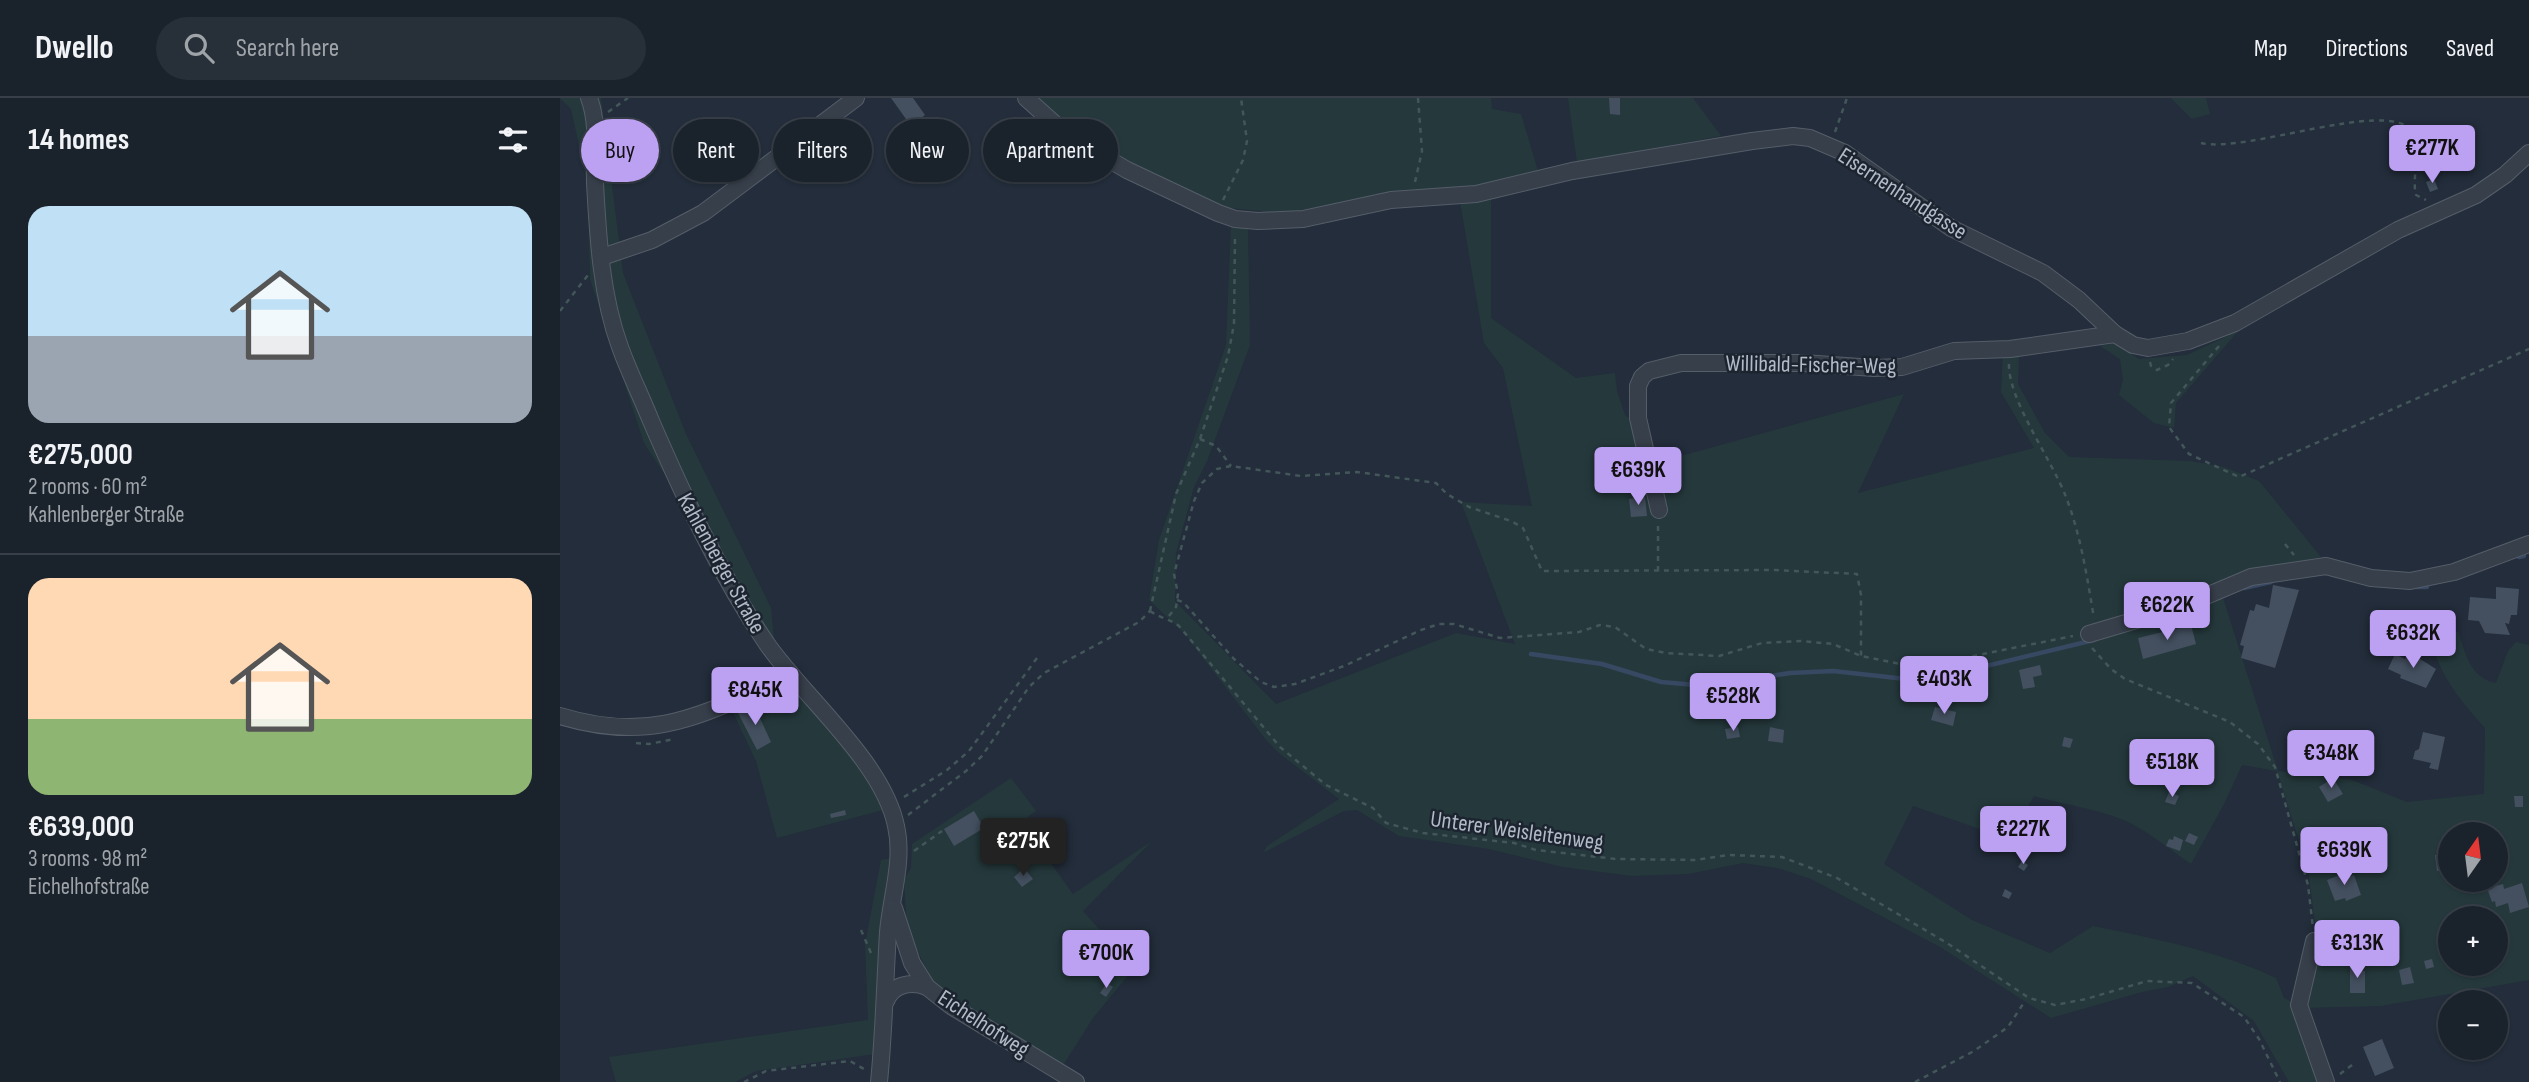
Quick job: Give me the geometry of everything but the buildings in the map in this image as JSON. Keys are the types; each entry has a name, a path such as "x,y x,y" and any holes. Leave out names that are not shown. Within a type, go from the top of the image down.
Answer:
{"street":[{"name":"Kahlenberger Straße","path":"589,98 594,117 595,183 608,308 620,347 674,474 747,614 790,673 864,762 896,822 898,856 888,931 880,1076"},
{"path":"602,257 652,240 703,213 856,98"},
{"name":"Eisernenhandgasse","path":"1026,98 1054,125 1080,144 1172,193 1235,219 1280,222 1376,203 1476,194 1572,171 1793,136 1830,145 1861,163 1951,228 2043,273 2115,334 2133,345 2148,348 2170,345 2235,323 2386,237 2490,187 2529,153"},
{"name":"Willibald-Fischer-Weg","path":"1659,510 1638,418 1638,386 1649,370 1681,363 1803,363 1890,368 1902,367 1954,351 2010,349 2115,334"},
{"path":"2092,626 2180,607 2251,577 2326,566 2371,578 2410,581 2454,572 2529,544"},
{"path":"560,716 616,727 650,727 700,714 782,680 790,673"},
{"name":"Eichelhofweg","path":"892,903 912,963 927,987 960,1012 1076,1082"},
{"path":"2315,941 2299,1005 2326,1082"},
{"name":"Eichelhofweg","path":"886,1001 892,991 904,985 927,987"}],"path":[{"path":"594,117 604,115 628,98"},
{"path":"1218,213 1226,191 1243,160 1247,141 1241,98"},
{"path":"1411,199 1422,151 1418,98"},
{"path":"1830,145 1847,98"},
{"path":"2201,143 2213,146 2231,145 2317,126 2395,121 2411,130 2416,140 2413,187 2416,195 2444,210"},
{"path":"896,822 916,810 982,755 1030,687 1044,673 1139,622 1150,611 1176,494 1200,439 1228,356 1234,324 1235,219"},
{"path":"560,311 602,257"},
{"path":"2219,346 2171,403 2169,427 2189,453 2239,477 2529,349"},
{"path":"2010,349 2009,373 2014,393 2066,495 2079,536 2092,626"},
{"path":"1200,439 1216,446 1231,466"},
{"path":"1167,617 1177,607 1174,574 1194,501 1202,483 1217,469 1231,466 1301,476 1357,472 1436,483 1447,494 1469,507 1510,520 1523,528 1542,571 1775,570 1857,574 1861,595 1861,656"},
{"path":"1658,571 1659,510"},
{"path":"1177,600 1183,602 1234,659 1261,682 1274,687 1295,684 1344,666 1421,629 1439,624 1454,624 1500,638 1579,632 1600,625 1615,627 1646,649 1719,656 1762,643 1801,641 1833,644 1861,656 1900,664 1938,663 2070,636"},
{"name":"Unterer Weisleitenweg","path":"1150,611 1167,617 1179,626 1280,747 1326,785 1373,808 1386,823 1423,833 1514,843 1536,850 1616,859 1696,860 1729,855 1782,857 1837,878 1947,943 2029,998 2055,1005 2147,981 2192,983 2244,1017 2259,1039 2280,1082"},
{"path":"2093,651 2111,670 2125,679 2230,722 2258,744 2275,767 2308,885 2315,941"},
{"path":"889,805 947,770 969,751 1037,657"},
{"path":"898,856 911,853 942,831"},
{"path":"1915,1082 1975,1051 2008,1027 2023,1004"},
{"path":"744,1082 766,1071 850,1061 880,1076"},
{"path":"2334,1082 2339,1074 2356,1062"}],"green space":[{"path":"560,98 601,98 604,119 581,119 581,154 571,109"},
{"path":"1022,98 1491,98 1492,109 1521,114 1538,171 1474,186 1384,193 1280,213 1230,208 1231,224 1196,207 1118,158 1118,119 1056,119"},
{"path":"1568,98 1693,98 1721,136 1577,162"},
{"path":"2171,98 2206,98 2210,114 2192,119"},
{"path":"587,182 612,182 623,273 686,434 771,608 774,640 644,443 590,279"},
{"path":"1491,195 1491,318 1576,378 1615,373 1617,391 1625,415 1633,421 1656,463 1904,394 1858,493 2034,448 2001,392 2003,354 2019,354 2018,384 2045,433 2069,457 2190,461 2224,467 2259,481 2321,557 2252,572 2223,598 2278,771 2352,780 2407,802 2484,794 2485,728 2466,707 2440,666 2433,638 2435,625 2458,632 2470,664 2480,676 2496,683 2508,651 2516,642 2529,645 2529,980 2472,990 2438,990 2438,996 2381,1006 2304,1008 2333,1082 2289,1082 2254,1021 2193,976 2168,987 2051,1018 1940,947 1811,879 1777,868 1743,863 1688,874 1632,876 1563,867 1489,849 1399,836 1357,810 1344,811 1263,853 1267,846 1339,799 1266,740 1184,633 1149,600 1159,540 1226,345 1231,224 1248,228 1250,345 1207,461 1194,487 1176,553 1175,601 1276,704 1456,633 1515,644 1461,502 1532,506 1503,368 1484,343 1460,201","holes":["2242,765 2277,771 2308,869 2317,938 2303,1008 2284,998 2276,978 2232,960 2140,936 2093,926 2050,953 1972,920 1884,864 1913,806 2009,839 2034,796 2128,822 2153,836 2191,864"]},
{"path":"2238,331 2176,403 2174,428 2154,423 2119,395 2123,380 2120,359 2100,346 2116,343 2139,359 2187,355"},
{"path":"785,685 797,692 825,721 855,761 883,810 777,838 756,761 730,706"},
{"path":"1011,778 1036,811 1021,822 1073,894 1152,841 1083,911 1134,968 1093,1018 1062,1067 960,1007 933,983 907,929 904,880 911,868 912,844"},
{"path":"892,858 875,1054 756,1071 735,1082 616,1082 609,1057 868,1020 865,944 881,860"}],"waterway":[{"path":"2519,557 2524,556"},
{"path":"2244,588 2271,582"},
{"path":"2415,587 2427,587"},
{"path":"1531,654 1602,664 1661,682 1696,685 1790,673 1833,671 1924,681 2094,640"}]}
